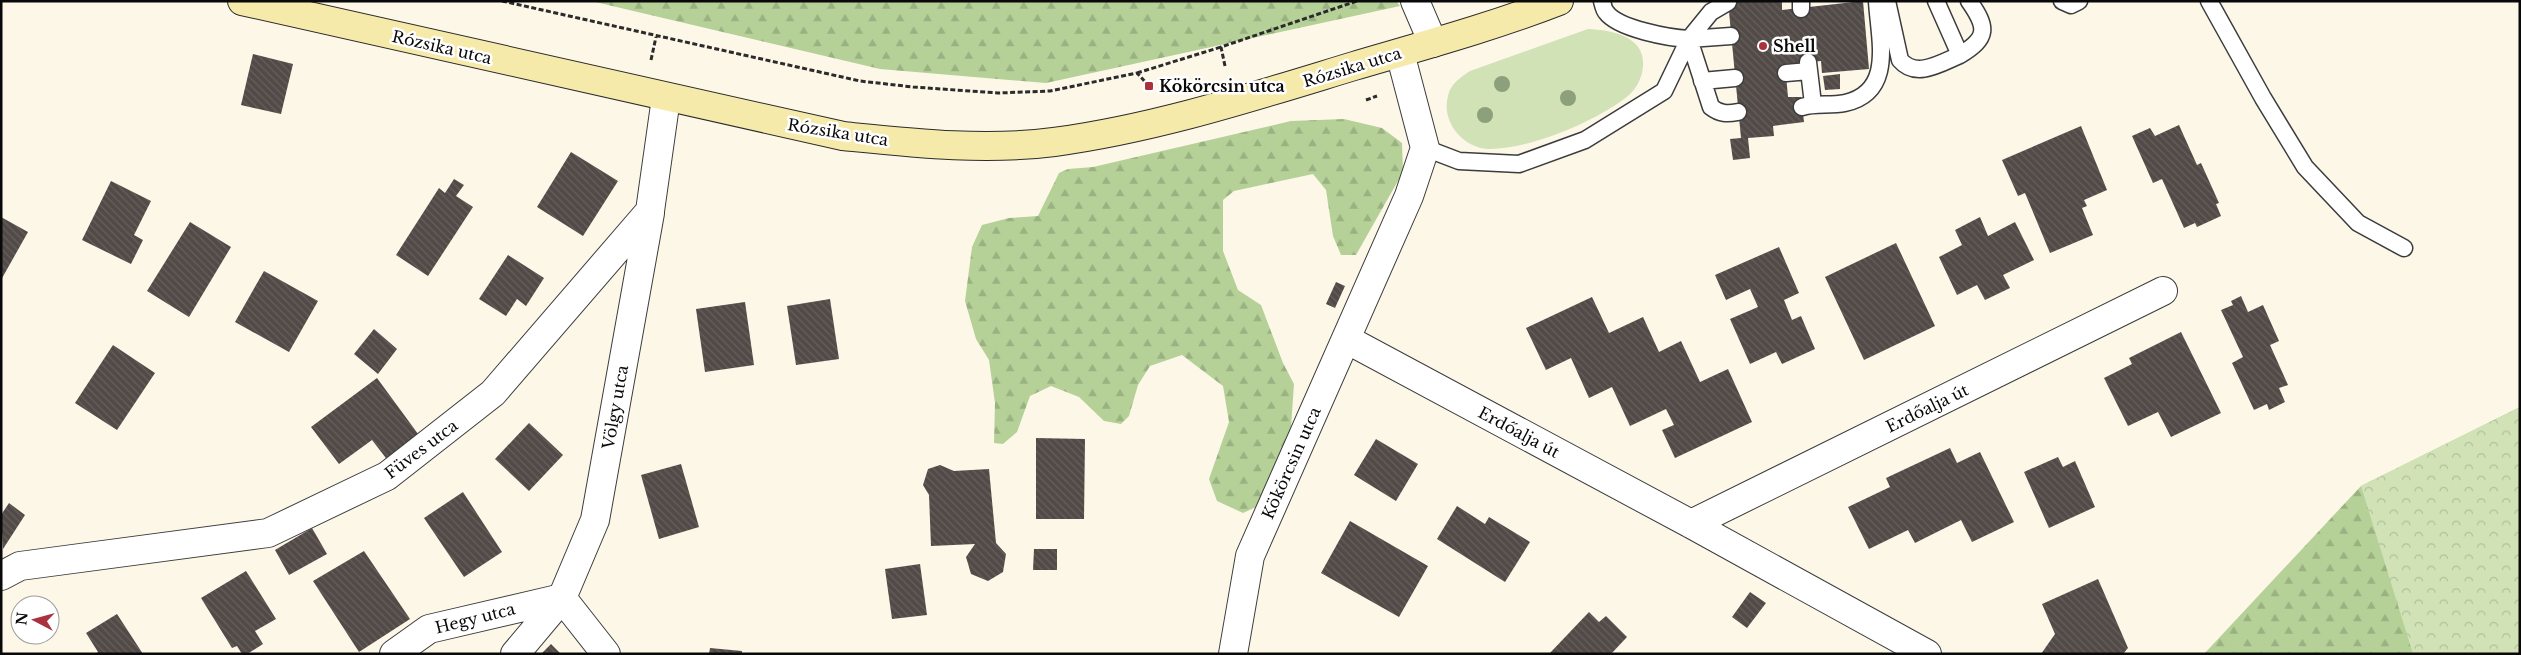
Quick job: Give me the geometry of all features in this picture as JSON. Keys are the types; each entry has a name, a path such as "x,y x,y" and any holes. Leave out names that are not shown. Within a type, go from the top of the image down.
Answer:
{"main road":[{"name":"Rózsika utca","path":"242,1 666,98 843,136 922,144 1001,146 1053,142 1153,124 1514,19 1558,1"}],"street":[{"path":"1415,1 1433,43"},
{"path":"1400,53 1425,148"},
{"path":"650,211 666,98"},
{"name":"Kökörcsin utca","path":"1233,654 1250,556 1409,196 1425,148"},
{"name":"Füves utca","path":"1,576 20,566 268,533 386,476 493,393 650,211"},
{"name":"Völgy utca","path":"515,654 562,598 595,520 650,211"},
{"name":"Erdőalja út","path":"1691,524 2163,291"},
{"name":"Erdőalja út","path":"1346,339 1691,524 1927,654"},
{"path":"562,598 606,654"},
{"name":"Hegy utca","path":"394,654 429,629 562,598"}],"lane":[{"path":"1602,1 1606,12 1620,22 1661,35 1689,39 1731,36"},
{"path":"1786,73 1808,67 1807,106 1852,101 1870,91 1878,81 1880,59 1877,1"},
{"path":"1888,1 1897,51 1906,67 1915,69 1930,68 1976,46 1981,38 1982,21 1969,1"},
{"path":"1936,1 1960,55"},
{"path":"2062,1 2072,5 2079,1"},
{"path":"2209,1 2263,98 2305,167 2358,223 2404,248"},
{"path":"1425,148 1459,161 1519,164 1585,140 1664,91 1689,39 1711,12 1725,2 1728,2"},
{"path":"1689,39 1711,107 1717,112 1728,114 1738,112"},
{"path":"1702,80 1735,78"}],"path":[{"path":"502,1 860,81 998,93 1050,91 1137,73 1357,1"},
{"path":"1221,47 1225,66"},
{"path":"1137,73 1149,86"}],"green space":[{"path":"591,1 1396,1 1400,6 1046,83 880,69"},
{"path":"1588,29 1619,34 1636,44 1641,52 1643,61 1642,73 1637,85 1629,95 1600,115 1581,124 1523,145 1488,149 1470,143 1456,131 1448,115 1447,105 1449,92 1453,84 1460,78 1470,71"},
{"path":"1344,119 1382,128 1402,143 1403,172 1356,255 1341,255 1333,236 1326,190 1313,174 1234,191 1223,200 1223,251 1238,290 1261,305 1283,363 1294,384 1291,427 1282,457 1265,496 1256,507 1243,513 1217,501 1209,479 1229,422 1223,386 1182,355 1150,366 1138,385 1129,416 1121,424 1104,421 1079,397 1051,386 1030,396 1017,432 1003,444 994,443 995,403 989,360 976,339 965,301 972,247 982,225 1009,218 1038,216 1059,173 1068,169 1093,167 1291,121"},
{"path":"2520,407 2520,654 2204,654 2361,486"},
{"path":"2520,407 2520,654 2413,654 2361,486"}],"building":[{"path":"1728,1 1782,1 1782,10 1863,1 1869,69 1822,73 1821,61 1785,64 1788,97 1801,97 1804,122 1773,126 1774,136 1748,138 1750,158 1733,160 1730,139 1741,138"},
{"path":"253,54 293,64 281,114 241,105"},
{"path":"1840,74 1840,89 1825,90 1823,76"},
{"path":"2179,125 2197,165 2201,163 2219,203 2216,204 2221,216 2197,227 2195,223 2184,228 2162,179 2153,183 2132,136 2150,128 2155,136"},
{"path":"2081,126 2107,190 2084,200 2087,206 2082,208 2093,235 2050,253 2025,193 2018,196 2002,160"},
{"path":"571,152 618,181 583,236 537,207"},
{"path":"454,179 464,185 456,196 473,207 428,276 396,255 439,188 445,193"},
{"path":"111,181 151,201 134,235 143,240 131,264 82,240"},
{"path":"1,217 28,232 1,280"},
{"path":"1980,217 1988,236 2015,222 2034,260 2003,275 2010,288 1985,300 1977,285 1957,295 1939,257 1962,245 1955,230"},
{"path":"190,222 231,247 189,317 147,291"},
{"path":"1896,243 1935,326 1864,360 1825,277"},
{"path":"1779,247 1799,293 1784,300 1792,320 1801,316 1815,349 1782,364 1776,352 1750,364 1730,319 1758,307 1750,289 1726,300 1715,275"},
{"path":"508,255 544,278 526,306 517,299 506,316 479,299"},
{"path":"264,271 318,301 289,352 235,322"},
{"path":"1336,282 1345,286 1335,308 1326,304"},
{"path":"2241,296 2248,312 2263,305 2279,341 2270,345 2288,385 2279,388 2285,402 2269,410 2267,404 2254,410 2232,363 2243,357 2221,310 2233,305 2231,301"},
{"path":"1592,297 1609,333 1643,317 1659,352 1681,341 1700,382 1728,369 1752,422 1675,458 1662,430 1674,425 1666,409 1630,426 1612,387 1589,398 1571,358 1546,370 1526,328"},
{"path":"830,299 839,359 796,365 787,306"},
{"path":"745,302 754,365 705,372 696,309"},
{"path":"374,329 397,349 378,374 354,354"},
{"path":"2181,332 2221,413 2171,437 2158,412 2128,426 2104,378 2132,364 2129,358"},
{"path":"113,345 155,373 117,430 75,403"},
{"path":"377,378 421,438 389,462 372,440 339,464 311,427"},
{"path":"529,423 563,455 529,491 495,459"},
{"path":"1036,438 1085,439 1084,519 1036,519"},
{"path":"1376,439 1418,464 1396,501 1354,475"},
{"path":"1950,448 1957,463 1980,452 2014,522 1972,542 1961,520 1915,543 1908,530 1869,549 1848,507 1890,487 1886,478"},
{"path":"2058,457 2063,467 2075,461 2095,507 2049,528 2024,472"},
{"path":"681,464 699,527 659,539 641,475"},
{"path":"940,465 954,471 989,469 996,543 1006,554 1003,572 988,581 971,574 966,557 975,544 931,546 929,495 923,485 928,469"},
{"path":"463,492 502,552 464,577 424,518"},
{"path":"9,503 25,515 3,549 1,515"},
{"path":"1457,506 1485,524 1489,517 1530,542 1505,582 1437,539"},
{"path":"1350,521 1428,566 1399,617 1321,573"},
{"path":"312,528 327,554 289,575 275,550"},
{"path":"1034,549 1057,549 1057,570 1033,570"},
{"path":"364,551 410,619 359,652 313,581"},
{"path":"920,564 927,615 892,619 885,569"},
{"path":"246,571 276,619 255,631 263,644 247,654 242,654 237,646 232,648 201,598"},
{"path":"2098,579 2128,648 2123,654 2041,654 2055,634 2042,604"},
{"path":"1750,592 1766,603 1747,628 1732,617"},
{"path":"1589,612 1599,622 1606,616 1627,637 1611,654 1549,654"},
{"path":"117,614 143,654 95,654 98,652 86,633"},
{"path":"551,644 561,654 541,654"},
{"path":"710,648 742,651 742,654 709,654"}],"place":[{"name":"Shell","path":"1763,46"},
{"name":"Kökörcsin utca","path":"1149,86"}]}
